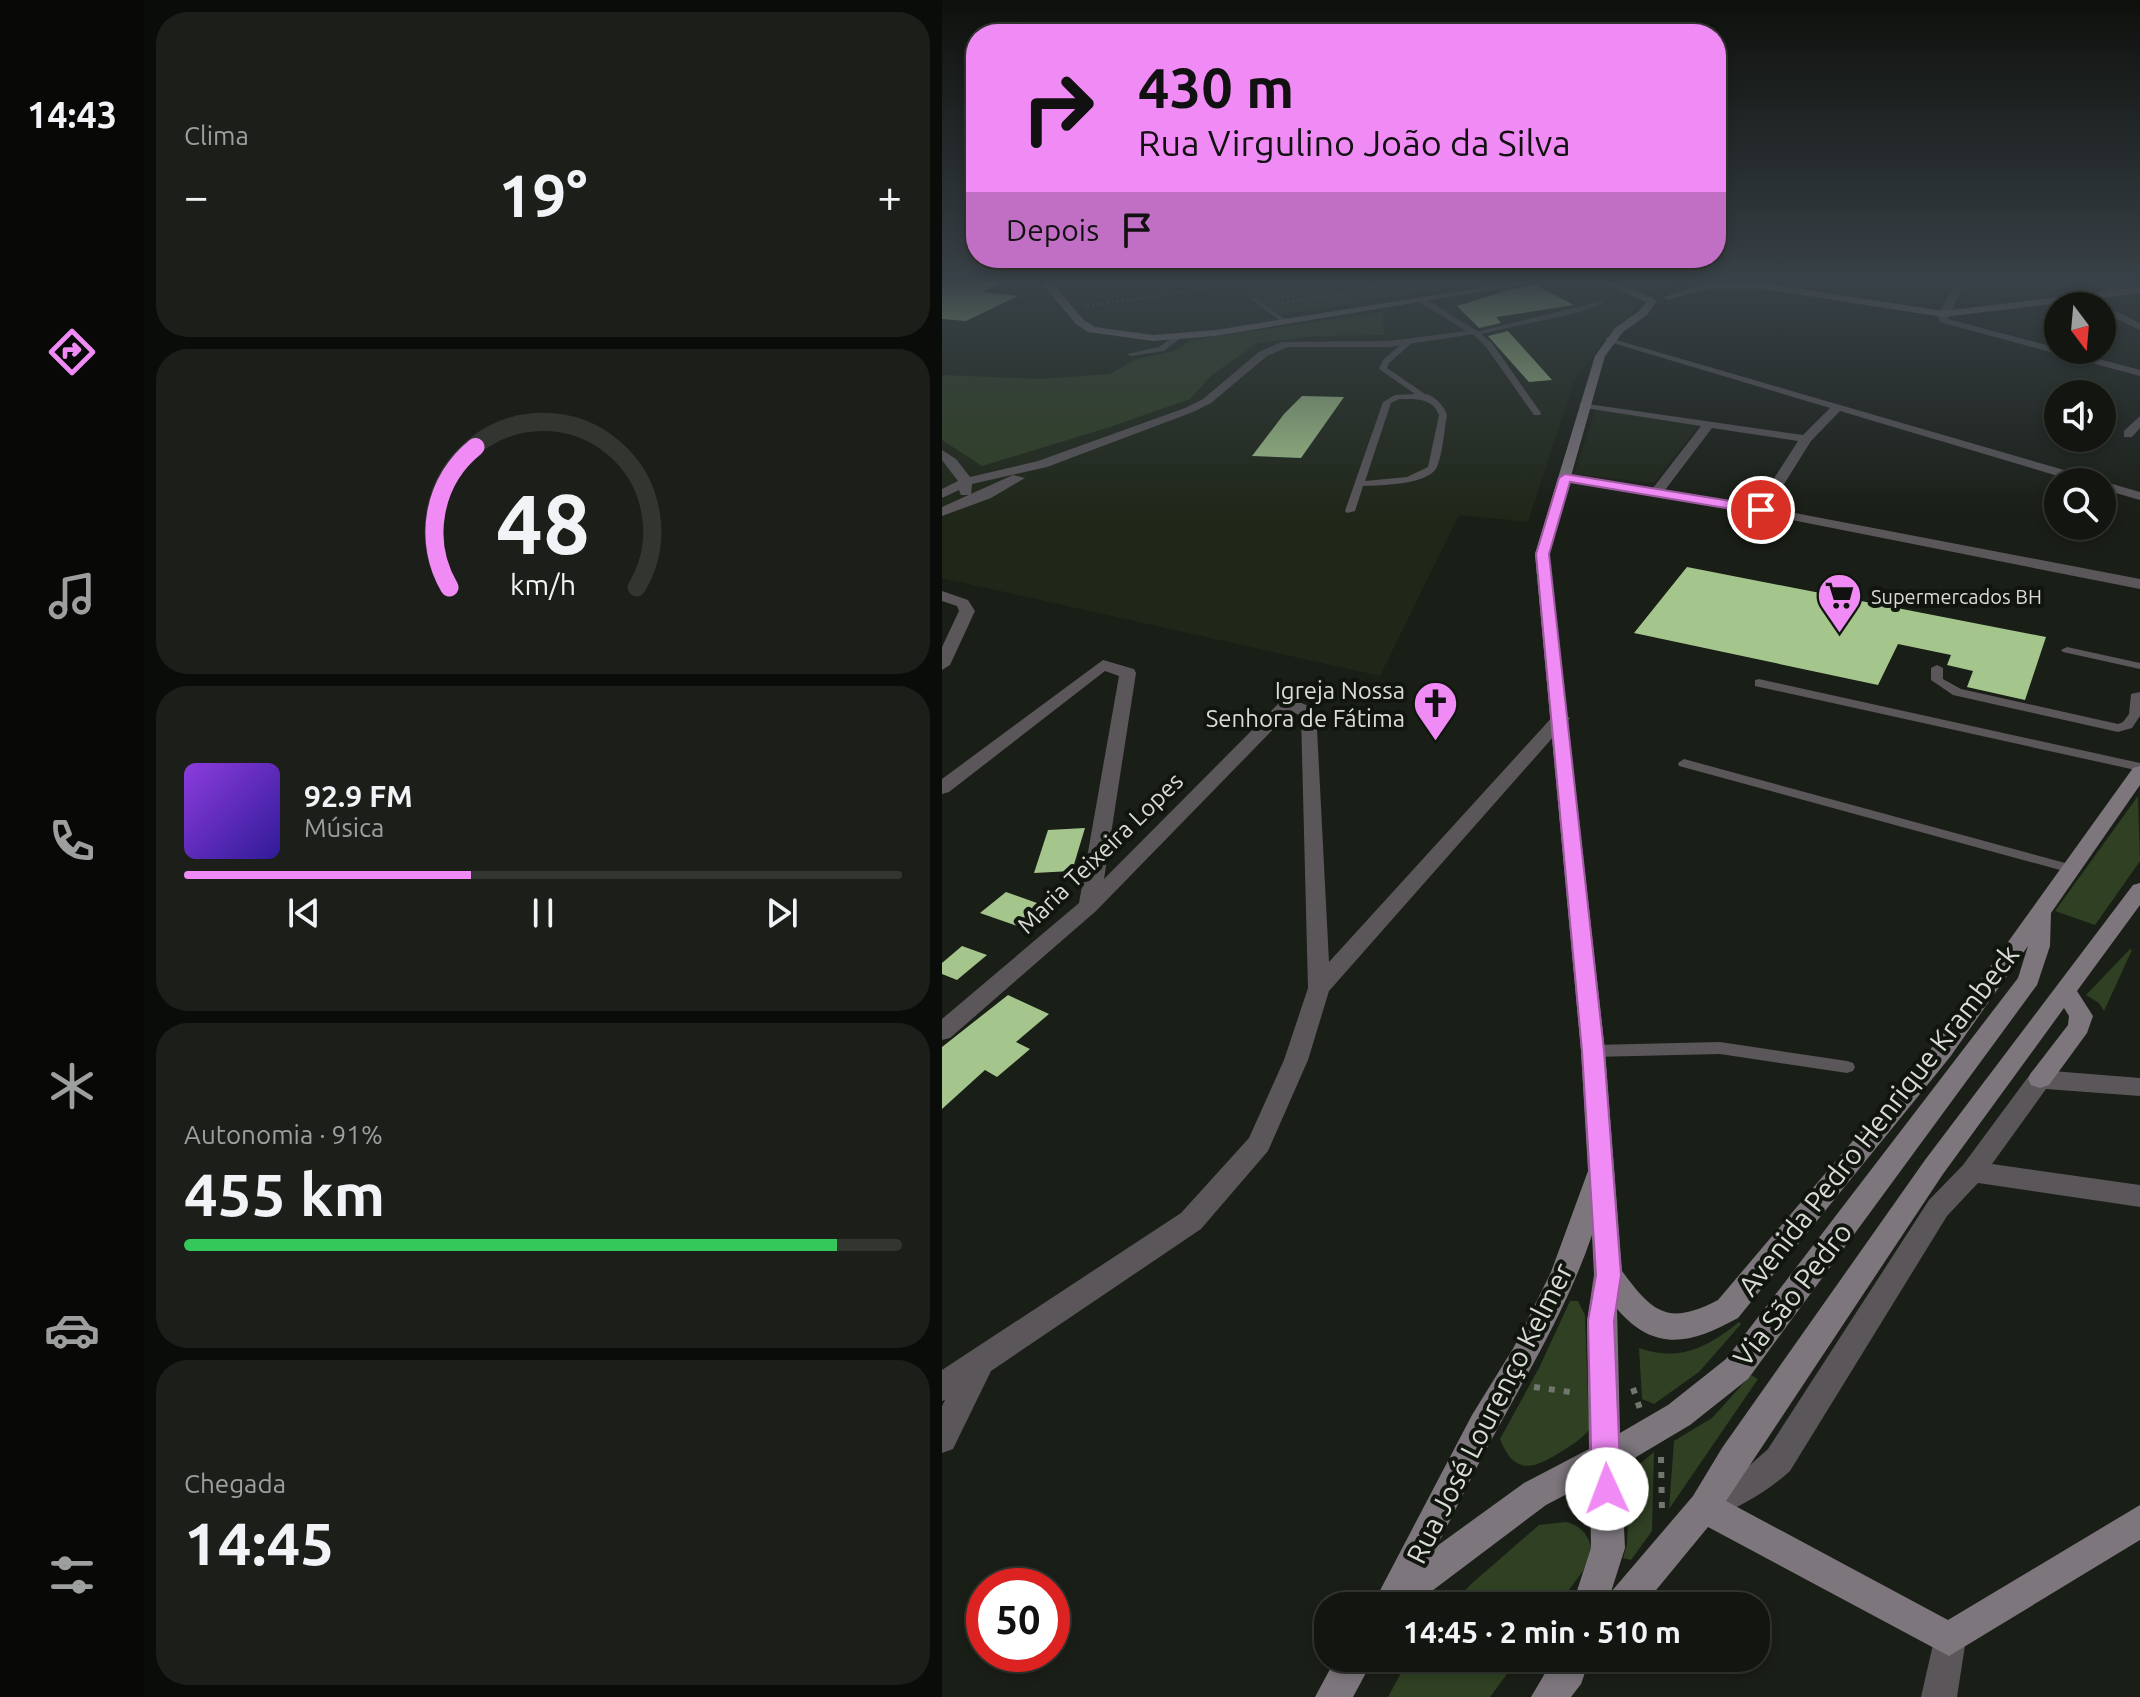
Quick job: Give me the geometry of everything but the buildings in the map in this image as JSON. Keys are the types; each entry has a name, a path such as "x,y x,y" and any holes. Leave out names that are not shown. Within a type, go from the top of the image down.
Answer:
{"main road":[{"name":"Rua José Lourenço Kelmer","path":"1594,1592 1608,1548 1601,1321 1608,1275 1593,1051 1542,554 1598,361"},
{"name":"Avenida Pedro Henrique Krambeck","path":"1608,1275 1631,1307 1663,1328 1683,1329 1708,1321 1728,1309 1942,1051 2140,769"},
{"name":"Via São Pedro","path":"1704,1507 1733,1459 1934,1167 2140,890"},
{"name":"Via São Pedro","path":"1405,1592 1535,1494 1606,1460 1679,1415 1737,1369 2029,980 2039,946 2041,914"},
{"path":"2040,1079 2079,1027 2081,1016 2065,991"},
{"name":"Rua José Lourenço Kelmer","path":"1396,1592 1565,1273 1599,1171"},
{"path":"1633,1592 1704,1507 1949,1639 2140,1521"},
{"path":"1333,1697 1348,1672"}],"street":[{"path":"942,494 966,482 1042,464 1198,406 1256,361"},
{"path":"1683,361 2044,468"},
{"path":"2095,361 2140,373"},
{"path":"1585,405 1806,439"},
{"path":"1761,510 1806,439 1836,408"},
{"path":"2128,434 2140,420"},
{"path":"1657,492 1710,423"},
{"path":"942,454 957,466 968,489 948,509"},
{"path":"948,509 1002,488 1042,464"},
{"path":"1565,478 1761,510 2140,584"},
{"path":"2116,489 2140,496"},
{"path":"942,596 963,603 967,611 942,665"},
{"path":"942,788 1103,665 1128,673 1089,906"},
{"name":"Maria Teixeira Lopes","path":"942,1032 1089,906 1288,704 1310,713 1319,988"},
{"path":"942,1387 1191,1221 1259,1144 1296,1060 1319,988 1561,718"},
{"path":"1704,1507 1761,1476 1779,1460 1938,1208 1972,1172 2040,1079 2140,1087"},
{"path":"1972,1172 2140,1196"},
{"path":"942,1438 982,1359"},
{"path":"1939,1697 1949,1639"}],"lane":[{"path":"1359,484 1413,478 1432,468 1443,415 1440,407 1428,396 1389,375 1383,369 1387,361"},
{"path":"1500,361 1537,413"},
{"path":"1350,511 1387,402 1398,397 1428,396"},
{"path":"2067,650 2140,666"},
{"path":"1937,668 1937,680 1957,692 2118,728 2128,725 2135,714 2135,697 2140,696"},
{"path":"1759,683 2140,769"},
{"path":"1684,763 2071,869"},
{"path":"1593,1051 1720,1048 1847,1067"}],"path":[{"path":"1509,1381 1604,1396"}],"shaded area":[{"path":"942,361 1589,361 1574,381 1528,522 1459,515 1380,676 942,578"},
{"path":"1596,409 1700,424 1654,483 1574,474"}],"green space":[{"path":"1132,361 1231,361 1212,375 1190,399 982,466 942,440 942,375 1040,379 1110,374"},
{"path":"2138,796 2140,861 2095,925 2055,911"},
{"path":"2130,949 2104,1011 2099,1003 2086,995"},
{"path":"1570,1301 1578,1301 1585,1315 1589,1430 1549,1459 1524,1466 1511,1458 1500,1439 1539,1368"},
{"path":"1739,1322 1741,1324 1699,1372 1654,1404 1642,1399 1639,1348 1667,1354 1692,1350 1716,1339"},
{"path":"1751,1375 1758,1379 1669,1509 1674,1441 1712,1418"},
{"path":"1654,1452 1652,1531 1631,1560 1623,1558 1627,1544 1630,1472"},
{"path":"1566,1522 1583,1531 1588,1539 1592,1549 1583,1571 1567,1592 1464,1592 1470,1585 1539,1525"},
{"path":"1401,1672 1509,1672 1490,1697 1388,1697"}],"place":[{"name":"Supermercados BH","path":"1840,635"},
{"name":"Igreja Nossa Senhora de Fátima","path":"1436,743"}],"route":[{"path":"1607,1489 1601,1321 1608,1275 1593,1051 1542,554 1565,478 1761,510"}]}
